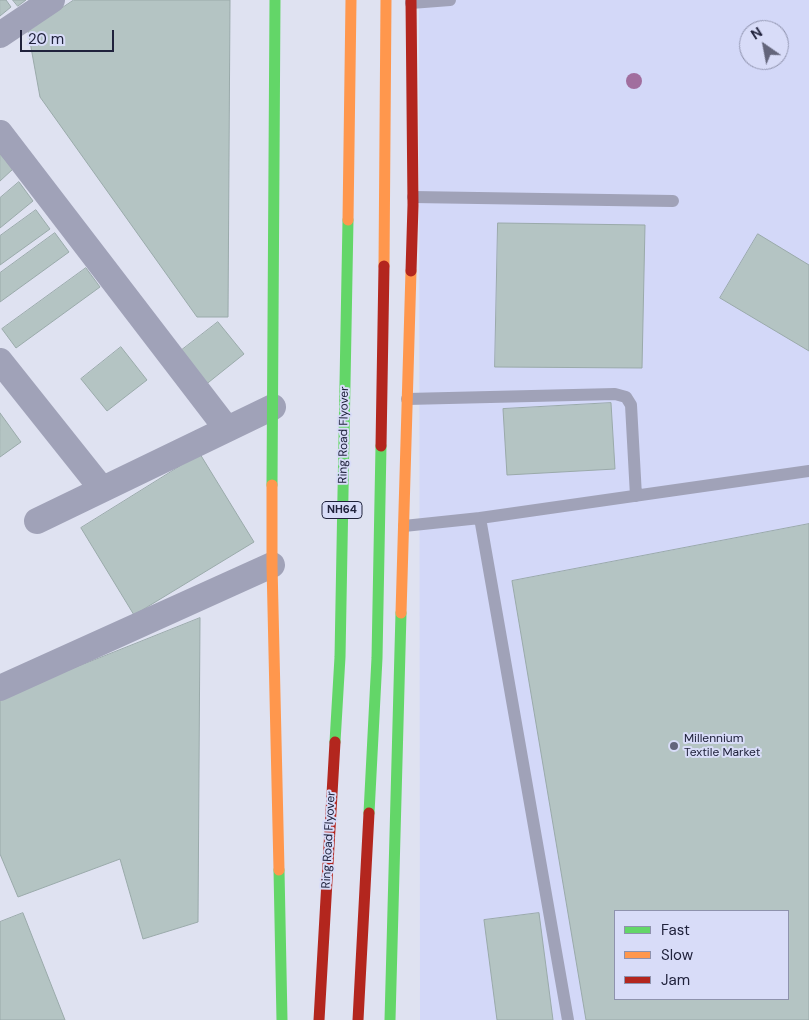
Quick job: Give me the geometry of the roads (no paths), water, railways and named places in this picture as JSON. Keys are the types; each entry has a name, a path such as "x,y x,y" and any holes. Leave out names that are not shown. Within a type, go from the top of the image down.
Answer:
{"main road":[{"path":"275,0 272,565 282,1020"},
{"name":"Ring Road Flyover","path":"319,1020 340,657 351,0"},
{"name":"NH64","path":"358,1020 377,658 384,302 386,0"},
{"path":"390,1020 413,198 411,1"}],"street":[{"path":"0,35 52,0"},
{"path":"0,133 227,429"},
{"path":"0,361 102,489"},
{"path":"36,521 273,407"},
{"path":"0,688 272,565"}],"lane":[{"path":"411,1 450,0"},
{"path":"413,198 673,202"},
{"path":"407,399 615,394 626,397 631,405 636,496"},
{"path":"404,526 480,518 809,471"},
{"path":"480,518 568,1020"}],"place":[{"name":"Millennium Textile Market","path":"674,746"}]}
